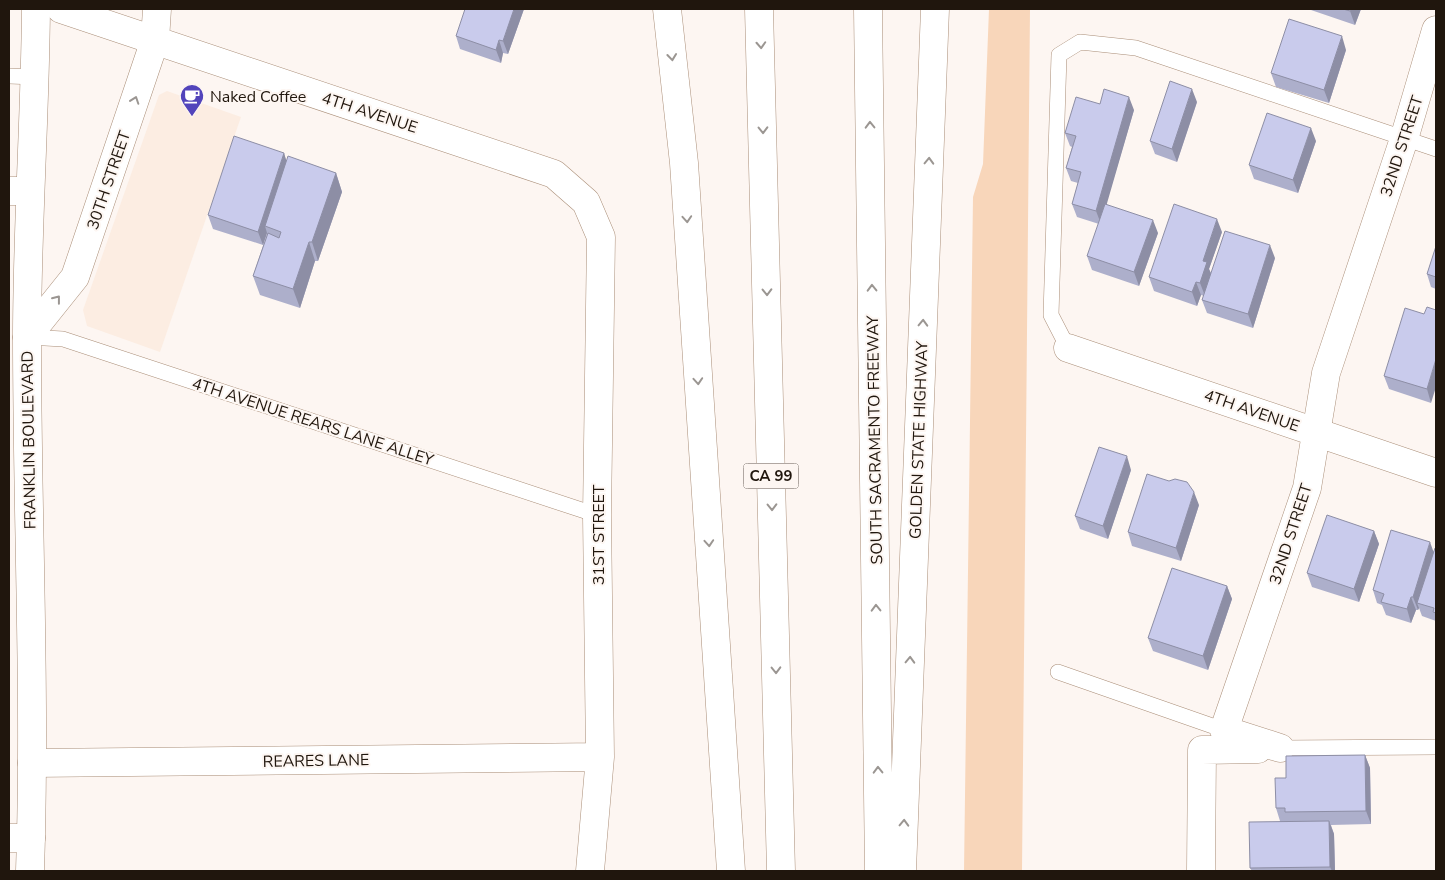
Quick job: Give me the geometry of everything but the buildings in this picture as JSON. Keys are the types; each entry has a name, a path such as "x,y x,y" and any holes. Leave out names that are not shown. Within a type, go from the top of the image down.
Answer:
{"main road":[{"name":"FRANKLIN BOULEVARD","path":"30,871 20,838 32,763 27,337 19,191 36,77 36,9"},
{"name":"4TH AVENUE","path":"61,9 554,174 586,202"},
{"name":"30TH STREET","path":"27,337 75,277 155,40 157,9"},
{"path":"667,9 684,163 731,871"},
{"name":"CA 99","path":"759,9 781,871"},
{"name":"SOUTH SACRAMENTO FREEWAY","path":"868,9 879,871"},
{"name":"GOLDEN STATE HIGHWAY","path":"902,871 935,9"},
{"name":"32ND STREET","path":"1224,730 1307,488 1326,373 1404,139 1436,30"},
{"name":"31ST STREET","path":"586,202 601,237 597,514 600,757 590,871"},
{"name":"4TH AVENUE","path":"1068,348 1436,473"},
{"path":"1224,730 1280,748"},
{"path":"1201,871 1202,750 1280,748"},
{"name":"REARES LANE","path":"32,763 600,757"}],"lane":[{"path":"1068,348 1051,315 1059,55 1080,42 1136,48 1436,149"},
{"path":"9,76 36,77"},
{"name":"4TH AVENUE REARS LANE ALLEY","path":"27,337 63,339 597,514"},
{"path":"1058,672 1224,730"},
{"path":"1280,748 1436,746"}],"shaded area":[{"path":"989,9 1030,9 1022,871 964,871 973,197 983,164"},
{"path":"167,91 241,117 160,352 87,326 83,310 159,95"}],"place":[{"name":"Naked Coffee","path":"192,117"}]}
